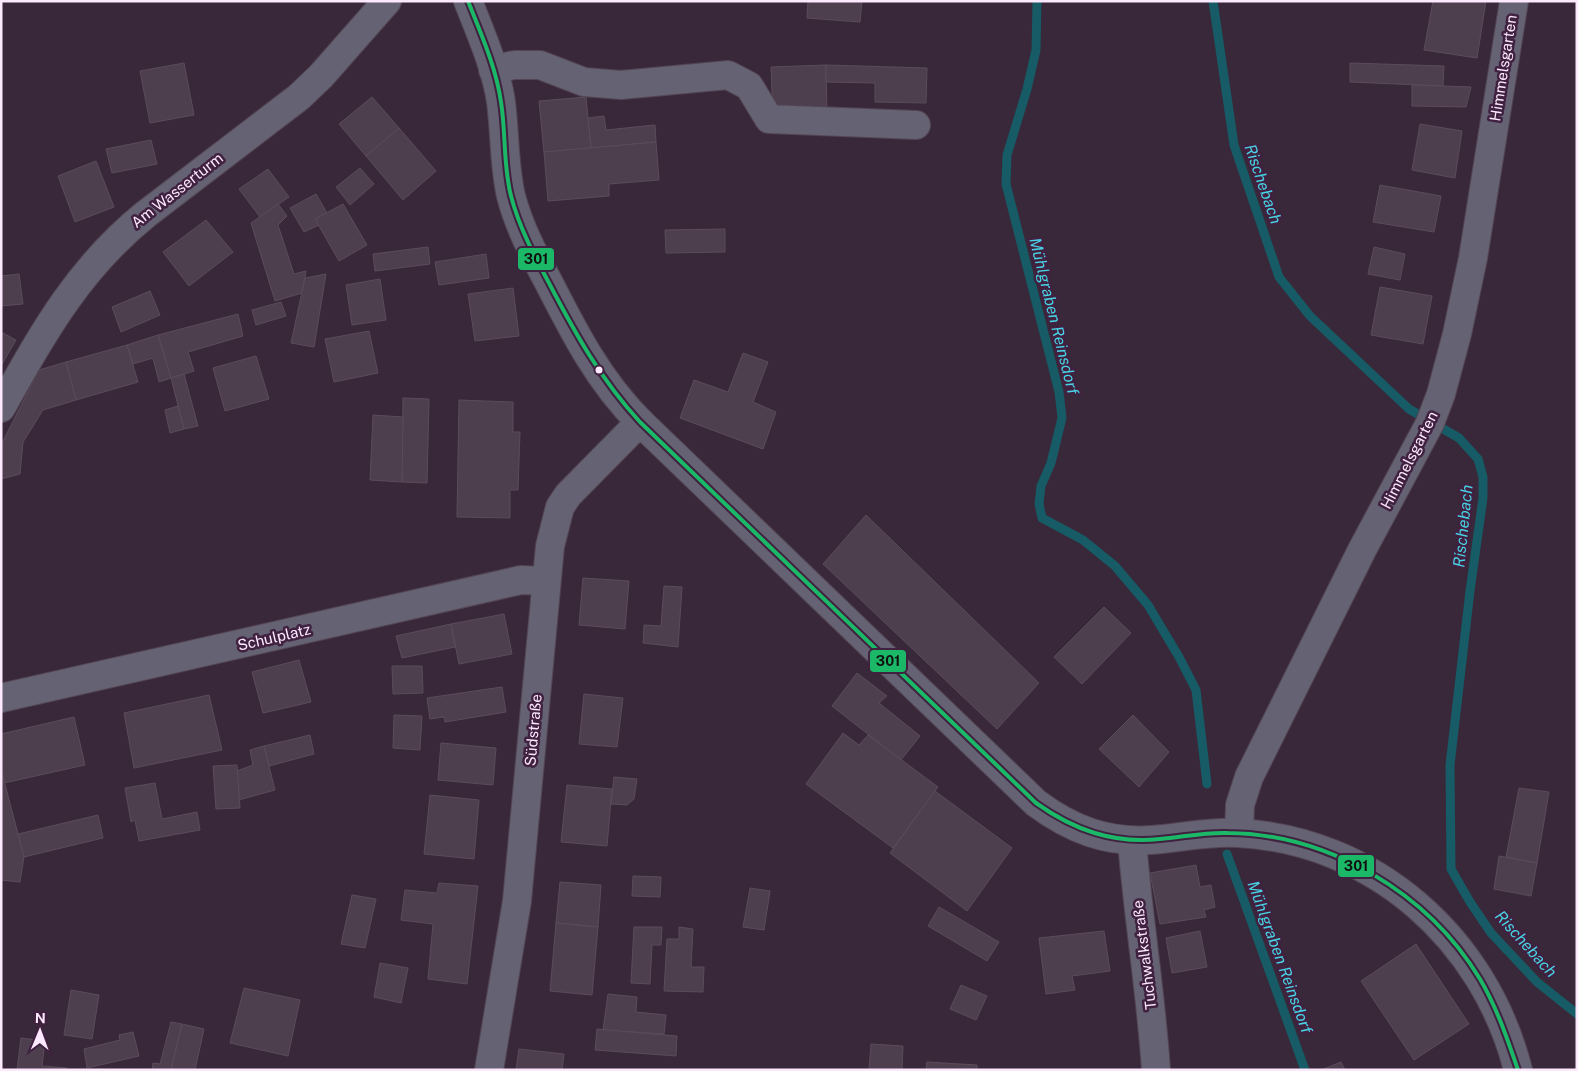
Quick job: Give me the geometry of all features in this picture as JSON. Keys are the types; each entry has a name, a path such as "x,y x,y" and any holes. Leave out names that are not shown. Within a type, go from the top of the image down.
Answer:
{"street":[{"name":"Am Wasserturm","path":"1,408 62,304 102,254 146,214 299,97 321,76 387,1"},
{"path":"468,1 493,70 500,100 511,193 523,233 578,340 604,381 640,422 1036,803 1056,818 1082,830 1132,841 1219,832 1271,836 1322,849 1371,872 1415,902 1448,935 1476,972 1488,992 1518,1070"},
{"name":"Himmelsgarten","path":"1238,833 1240,805 1249,777 1362,550 1430,423 1441,394 1467,294 1514,1"},
{"path":"493,70 514,65 540,65 584,82 621,85 728,76 749,86 769,119 916,124"},
{"name":"Südstraße","path":"489,1070 517,901 546,581 552,539 560,507 568,495 640,422"},
{"name":"Schulplatz","path":"1,698 521,580 546,581"},
{"name":"Tuchwalkstraße","path":"1132,841 1137,904 1156,1070"}],"building":[{"path":"808,1 862,1 860,22 807,18"},
{"path":"1433,1 1486,1 1477,58 1424,50"},
{"path":"184,63 194,115 150,123 140,71"},
{"path":"1350,63 1444,66 1443,86 1350,82"},
{"path":"826,65 827,113 773,114 771,67"},
{"path":"826,65 927,68 926,103 875,102 875,83 826,82"},
{"path":"1412,85 1471,87 1466,107 1412,106"},
{"path":"372,97 399,128 366,156 339,124"},
{"path":"586,97 591,148 544,152 539,101"},
{"path":"604,116 606,130 655,125 656,142 591,148 588,118"},
{"path":"1420,124 1462,131 1455,178 1412,170"},
{"path":"399,128 436,171 403,200 366,156"},
{"path":"151,140 157,164 112,173 106,149"},
{"path":"656,142 659,180 609,184 609,196 548,201 544,152"},
{"path":"96,161 114,207 75,222 58,176"},
{"path":"360,168 374,184 350,205 336,187"},
{"path":"268,169 289,197 260,217 239,189"},
{"path":"1380,185 1441,196 1434,232 1373,222"},
{"path":"316,194 327,213 315,219 319,225 304,232 290,208"},
{"path":"278,204 287,216 278,225 294,274 306,271 302,293 275,301 251,223"},
{"path":"343,204 367,245 339,261 315,219"},
{"path":"206,220 233,252 189,286 163,252"},
{"path":"725,229 725,252 666,253 665,230"},
{"path":"428,247 430,264 375,271 373,254"},
{"path":"1374,247 1405,254 1400,280 1368,274"},
{"path":"486,254 489,278 439,285 435,262"},
{"path":"19,274 23,304 1,306 1,276"},
{"path":"326,274 314,347 291,343 305,278"},
{"path":"380,279 386,320 352,325 346,285"},
{"path":"1380,287 1432,296 1423,344 1371,335"},
{"path":"513,288 519,336 475,341 468,294"},
{"path":"150,291 160,315 121,332 112,307"},
{"path":"281,302 286,316 256,325 252,310"},
{"path":"238,314 243,336 188,352 194,371 171,378 158,335"},
{"path":"369,331 378,373 334,382 325,339"},
{"path":"1,332 16,340 1,366"},
{"path":"158,335 171,378 159,382 153,358 133,364 127,345"},
{"path":"127,345 138,382 76,400 66,362"},
{"path":"743,353 768,362 753,402 776,412 763,449 680,418 694,380 728,392"},
{"path":"256,356 269,399 225,411 213,368"},
{"path":"66,362 76,400 43,410 23,442 20,474 1,479 1,445 39,370"},
{"path":"184,374 198,426 184,429 171,378"},
{"path":"403,398 429,399 427,483 402,482"},
{"path":"459,400 513,402 513,432 520,432 518,490 510,490 510,518 457,517"},
{"path":"178,406 184,429 170,433 165,410"},
{"path":"373,415 403,417 402,482 370,480"},
{"path":"866,515 1039,683 997,729 823,564"},
{"path":"583,578 629,581 625,629 579,625"},
{"path":"664,586 682,587 678,647 643,643 644,625 661,626"},
{"path":"1104,607 1131,633 1082,684 1054,657"},
{"path":"504,614 512,654 459,664 451,624"},
{"path":"451,624 455,647 402,658 396,636"},
{"path":"299,660 311,702 263,713 252,672"},
{"path":"392,666 422,666 423,693 393,694"},
{"path":"857,673 887,696 879,703 920,736 901,760 832,706"},
{"path":"502,687 506,712 445,722 444,717 430,719 427,698"},
{"path":"584,694 623,698 617,747 579,744"},
{"path":"209,695 222,750 134,768 124,713"},
{"path":"394,715 422,716 420,750 393,748"},
{"path":"1133,715 1169,752 1139,787 1099,749"},
{"path":"74,717 85,765 4,783 1,769 1,734"},
{"path":"843,733 859,745 868,735 938,787 893,848 806,784"},
{"path":"310,735 314,754 269,766 264,746"},
{"path":"441,743 496,748 493,785 438,780"},
{"path":"264,746 275,790 239,800 237,771 253,765 250,750"},
{"path":"237,765 240,808 216,809 213,766"},
{"path":"1,769 24,857 20,882 1,880"},
{"path":"614,777 637,779 634,799 627,805 611,804"},
{"path":"155,783 162,819 197,812 200,830 139,841 135,820 131,822 125,788"},
{"path":"567,785 612,789 607,846 561,842"},
{"path":"1519,788 1549,792 1537,863 1506,857"},
{"path":"935,791 1012,848 967,911 890,853"},
{"path":"430,795 479,800 474,859 424,854"},
{"path":"98,815 103,838 24,857 18,834"},
{"path":"1499,856 1537,863 1531,896 1494,889"},
{"path":"1196,865 1200,887 1211,885 1215,907 1204,910 1206,917 1160,924 1150,873"},
{"path":"633,876 661,877 660,897 632,896"},
{"path":"560,882 601,885 598,927 556,923"},
{"path":"439,883 478,886 467,984 428,979 433,924 401,920 405,890 437,893"},
{"path":"750,888 770,891 764,930 743,927"},
{"path":"352,895 376,899 365,948 341,944"},
{"path":"939,907 999,942 987,961 928,926"},
{"path":"556,923 598,927 592,995 550,991"},
{"path":"634,927 662,927 661,945 652,945 650,984 631,983"},
{"path":"679,927 693,929 691,967 704,967 703,992 664,991 667,939 679,939"},
{"path":"1104,931 1110,971 1072,976 1075,990 1046,994 1039,938"},
{"path":"1200,931 1207,967 1172,973 1166,938"},
{"path":"1416,944 1469,1024 1414,1060 1361,981"},
{"path":"380,963 408,968 401,1003 374,997"},
{"path":"961,985 987,996 976,1020 950,1009"},
{"path":"244,988 300,1000 288,1056 230,1043"},
{"path":"71,990 99,995 92,1039 64,1035"},
{"path":"608,994 637,997 636,1012 666,1015 664,1034 603,1030"},
{"path":"171,1022 182,1024 171,1070 152,1070 153,1063 160,1064"},
{"path":"182,1024 204,1029 195,1070 171,1070"},
{"path":"597,1029 677,1036 676,1056 595,1050"},
{"path":"133,1032 139,1056 87,1068 84,1049 120,1040 119,1035"},
{"path":"21,1038 45,1041 42,1066 67,1068 67,1070 17,1070"},
{"path":"871,1044 903,1046 902,1070 869,1070"},
{"path":"519,1049 564,1054 562,1070 516,1070"},
{"path":"927,1062 977,1065 977,1070 926,1070"},
{"path":"1341,1062 1345,1070 1321,1070"}],"waterway":[{"name":"Mühlgraben Reinsdorf","path":"1037,1 1036,50 1027,89 1007,155 1006,184 1059,392 1062,418 1051,463 1041,486 1039,504 1042,518 1083,540 1115,566 1148,605 1196,690 1207,784"},
{"name":"Rischebach","path":"1213,1 1234,145 1279,277 1310,316 1409,409 1459,438 1478,459 1483,477 1483,498 1450,765 1451,869 1491,933 1537,982 1577,1014"},
{"name":"Mühlgraben Reinsdorf","path":"1227,854 1305,1070"}],"transit line":[{"name":"301","path":"468,1 496,76 503,114 508,184 523,230 532,251 579,338 613,390 640,422 1036,803 1050,813 1080,828 1110,837 1126,839 1143,840 1228,833 1266,836 1303,844 1338,857 1372,874 1404,895 1433,920 1458,948 1480,979 1497,1012 1518,1070"}]}
